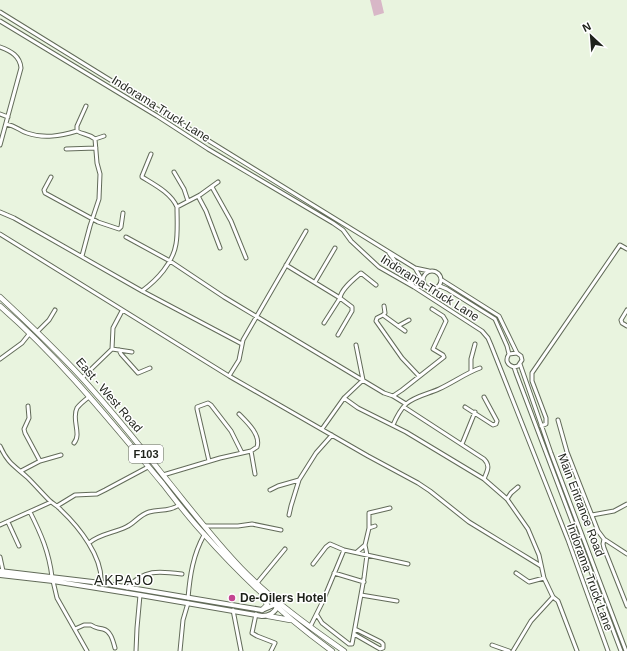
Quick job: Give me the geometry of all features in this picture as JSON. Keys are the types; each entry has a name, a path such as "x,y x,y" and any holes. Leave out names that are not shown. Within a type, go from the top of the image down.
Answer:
{"main road":[{"name":"East - West Road","path":"0,297 82,378 164,475 203,526 277,605"},
{"name":"East - West Road","path":"0,306 30,333 89,397 204,535 238,571 264,595 293,618"},
{"path":"1,573 101,583 233,610 268,616 293,618"},
{"path":"52,579 140,594 262,610 277,605"},
{"path":"262,610 267,605 264,595"},
{"path":"268,616 274,612 277,605"},
{"name":"F103","path":"293,618 310,627 344,651"},
{"name":"F103","path":"293,618 332,651"}],"street":[{"path":"0,12 415,268 438,273 442,280 499,316 517,352 522,358 520,364 514,367"},
{"name":"Indorama Truck Lane","path":"0,21 208,149 333,223 343,230 351,241 379,267 414,287 482,331 488,338 568,540 608,651"},
{"path":"0,47 17,57 21,63 20,75 0,145"},
{"path":"77,131 77,126 86,106"},
{"path":"0,114 8,117"},
{"path":"6,124 16,126 28,133 48,137 77,131 80,133 89,134 95,139 97,163 100,174 99,199 92,218 82,256"},
{"path":"95,139 104,136"},
{"path":"66,149 96,148"},
{"path":"142,291 152,284 170,261 176,244 177,207 175,203 168,194 159,187 142,178 151,154"},
{"path":"174,172 184,189 188,200"},
{"path":"51,177 44,190 45,193 92,218 111,227 119,228 121,227 124,213"},
{"path":"177,207 198,196 218,182"},
{"path":"212,187 231,221 246,258"},
{"path":"198,196 206,211 220,248"},
{"path":"0,212 14,218 142,291 242,344"},
{"path":"320,216 324,212"},
{"path":"229,376 239,360 242,344 306,231"},
{"path":"0,234 229,376 368,456 418,482 469,522 541,566"},
{"path":"126,237 170,261 224,297 384,393 393,396 405,406 488,463 489,468 484,479"},
{"path":"537,427 546,424 546,418 532,381 532,373 620,245 627,249"},
{"path":"315,282 335,248"},
{"path":"387,251 414,287 425,286 432,290 440,286 442,280"},
{"path":"286,265 340,298 352,309 338,335"},
{"path":"415,268 425,286"},
{"path":"423,281 424,275 429,271"},
{"path":"324,323 341,294 361,273 376,285"},
{"path":"440,286 496,319 507,346 509,354 507,358 508,362 514,367 621,651"},
{"path":"383,315 384,306"},
{"path":"393,396 444,357 443,354 433,348 446,321 443,316 432,309"},
{"path":"37,332 50,320 55,310"},
{"path":"627,310 622,323 627,326"},
{"path":"82,378 112,349 114,328 122,311"},
{"path":"383,315 405,331"},
{"path":"383,315 377,318 376,321 402,358 419,376"},
{"path":"398,326 409,320"},
{"path":"0,359 22,343 30,333"},
{"path":"356,344 363,380"},
{"path":"471,371 471,358 475,344"},
{"path":"112,349 132,352"},
{"path":"119,350 138,373 150,368"},
{"path":"509,354 517,352"},
{"name":"Main Entrance Road","path":"520,364 626,651"},
{"path":"393,425 399,412 413,400 446,386 471,371 480,368"},
{"path":"322,429 344,398 363,380"},
{"path":"74,443 78,437 75,418 76,411 89,397"},
{"path":"465,407 475,412 493,425 497,423 498,421 484,397"},
{"path":"344,398 358,408 393,425 484,479 508,499 528,529 539,554 544,578 553,597 558,601 578,651"},
{"path":"209,461 196,409 196,407 208,403 231,431 242,453"},
{"path":"28,406 29,418 25,427 25,433 40,461"},
{"path":"462,444 475,412"},
{"path":"164,475 209,461 251,451 257,447 257,439 248,424 239,414"},
{"path":"558,420 567,452 598,531 604,539 627,554"},
{"path":"289,515 299,480 316,453 332,435"},
{"path":"0,446 4,456 12,465 57,506 89,543 100,568 101,583"},
{"path":"251,451 255,474"},
{"path":"20,472 40,461 61,455"},
{"path":"57,506 75,495 100,493 148,467"},
{"path":"270,490 299,480"},
{"path":"508,499 511,493 518,487"},
{"path":"0,525 51,502"},
{"path":"592,515 614,511 627,504"},
{"path":"89,543 97,538 128,526 143,514 170,510 179,505"},
{"path":"317,616 322,623 349,644 353,642 364,582 367,556 365,545 369,528 369,513 390,508"},
{"path":"30,512 42,534 47,549 57,598 87,651"},
{"path":"8,522 19,546"},
{"path":"203,526 252,524 281,530"},
{"path":"369,528 376,526"},
{"path":"180,651 183,620 188,600 191,567 204,535"},
{"path":"604,539 604,548 627,606"},
{"path":"313,564 328,545 332,545 367,556 408,564"},
{"path":"357,552 365,545"},
{"path":"257,583 285,549"},
{"path":"310,627 317,616 344,550"},
{"path":"0,557 1,573"},
{"path":"127,588 135,579 148,573 165,571 182,574"},
{"path":"516,572 529,582 544,578"},
{"path":"334,573 364,582"},
{"path":"136,651 140,594"},
{"path":"361,595 397,601"},
{"path":"513,651 532,621 553,597"},
{"path":"233,610 240,651"},
{"path":"256,614 252,633 275,643 271,651"},
{"path":"75,629 84,625 91,625 96,628 103,629 110,634 115,648"},
{"path":"354,634 380,649 384,648 381,642 355,629"},
{"path":"492,645 509,651"}],"shaded area":[{"path":"370,0 381,0 384,13 374,16"}],"place":[{"name":"De-Oilers Hotel","path":"232,598"}],"district":[{"name":"AKPAJO","path":"124,580"}]}
